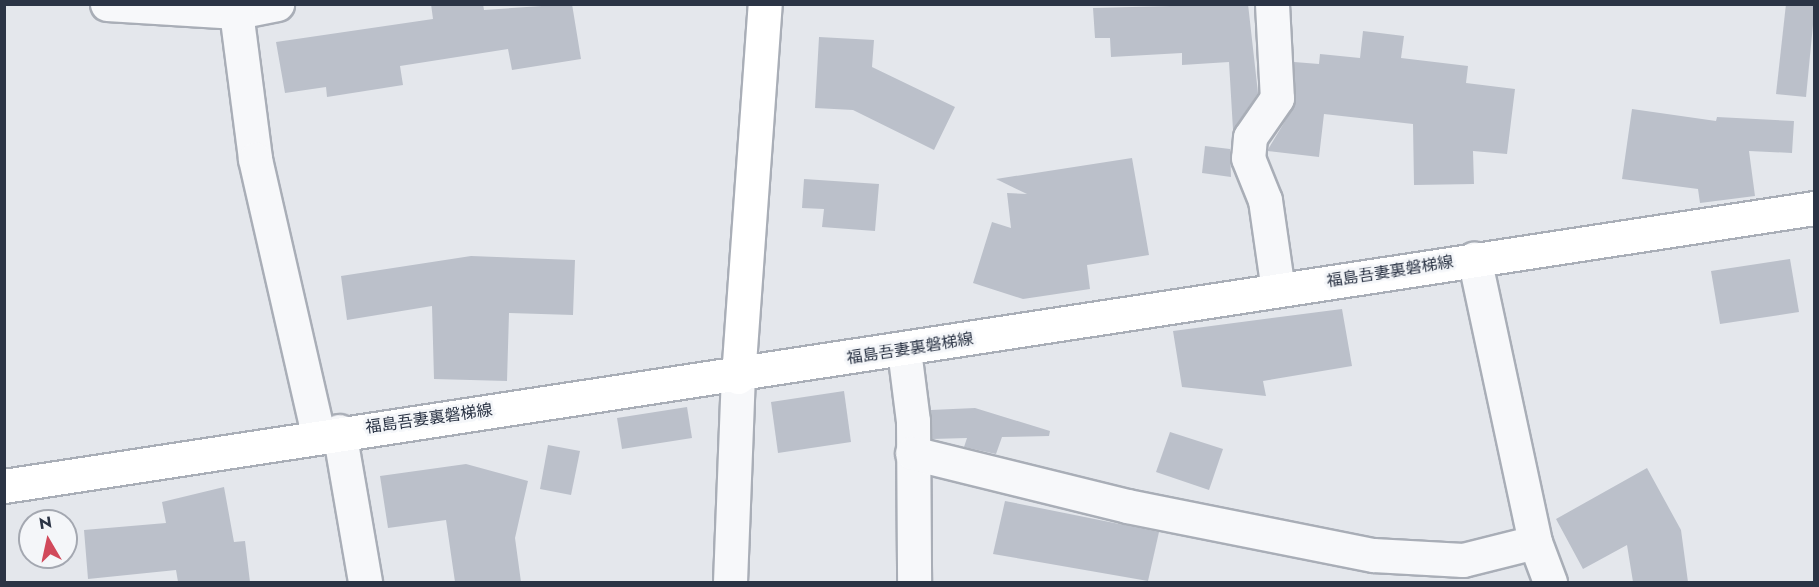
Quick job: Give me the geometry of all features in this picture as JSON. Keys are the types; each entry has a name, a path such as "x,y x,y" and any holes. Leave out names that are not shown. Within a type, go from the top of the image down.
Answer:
{"main road":[{"path":"738,377 765,4"},
{"name":"福島吾妻裏磐梯線","path":"4,486 329,433 738,377 1474,258 1815,208"}],"street":[{"path":"107,4 236,8 277,4"},
{"path":"1272,4 1277,98 1251,137 1248,158 1265,200 1278,290"},
{"path":"236,8 255,159 329,433 365,582"},
{"path":"1474,258 1535,542 1550,582"},
{"path":"903,350 912,453 914,582"},
{"path":"730,582 738,377"},
{"path":"912,453 1127,507 1373,555 1463,560 1535,542"}],"building":[{"path":"431,4 483,4 484,10 572,4 581,59 512,70 508,49 400,66 403,85 327,97 326,87 285,93 276,42 433,19"},
{"path":"1248,4 1258,93 1233,130 1229,62 1182,65 1182,53 1111,57 1110,38 1095,38 1093,8"},
{"path":"1786,4 1815,4 1806,97 1776,94"},
{"path":"1363,31 1404,36 1401,58 1468,66 1466,83 1515,89 1507,154 1473,151 1474,184 1414,185 1413,124 1324,114 1319,157 1267,151 1293,108 1294,62 1319,64 1320,54 1360,58"},
{"path":"819,37 874,40 872,67 955,107 934,150 853,110 815,108"},
{"path":"1632,109 1716,121 1717,117 1794,121 1792,153 1749,151 1755,196 1700,203 1698,189 1622,179"},
{"path":"1205,146 1230,149 1231,177 1202,173"},
{"path":"1132,158 1149,255 1087,265 1090,289 1023,299 973,283 992,222 1011,228 1007,193 1027,194 996,179"},
{"path":"804,179 879,184 875,231 822,227 824,209 802,208"},
{"path":"471,256 575,260 573,315 509,313 507,381 434,379 432,306 347,320 341,276"},
{"path":"1790,259 1799,312 1720,324 1711,271"},
{"path":"1342,309 1352,366 1263,381 1266,396 1182,387 1173,331"},
{"path":"844,391 851,442 778,453 771,402"},
{"path":"687,407 692,438 622,449 617,418"},
{"path":"975,408 1050,431 1049,436 1002,437 996,454 964,447 967,438 932,439 931,410"},
{"path":"1170,432 1223,449 1209,490 1156,472"},
{"path":"548,445 580,451 571,495 540,489"},
{"path":"466,464 528,481 515,538 521,582 455,582 446,520 388,528 380,476"},
{"path":"1647,468 1681,530 1688,582 1633,582 1627,545 1583,569 1556,519"},
{"path":"224,487 234,542 245,541 250,582 178,582 176,570 88,579 84,530 166,523 162,502"},
{"path":"1005,501 1159,532 1148,581 993,554"}]}
